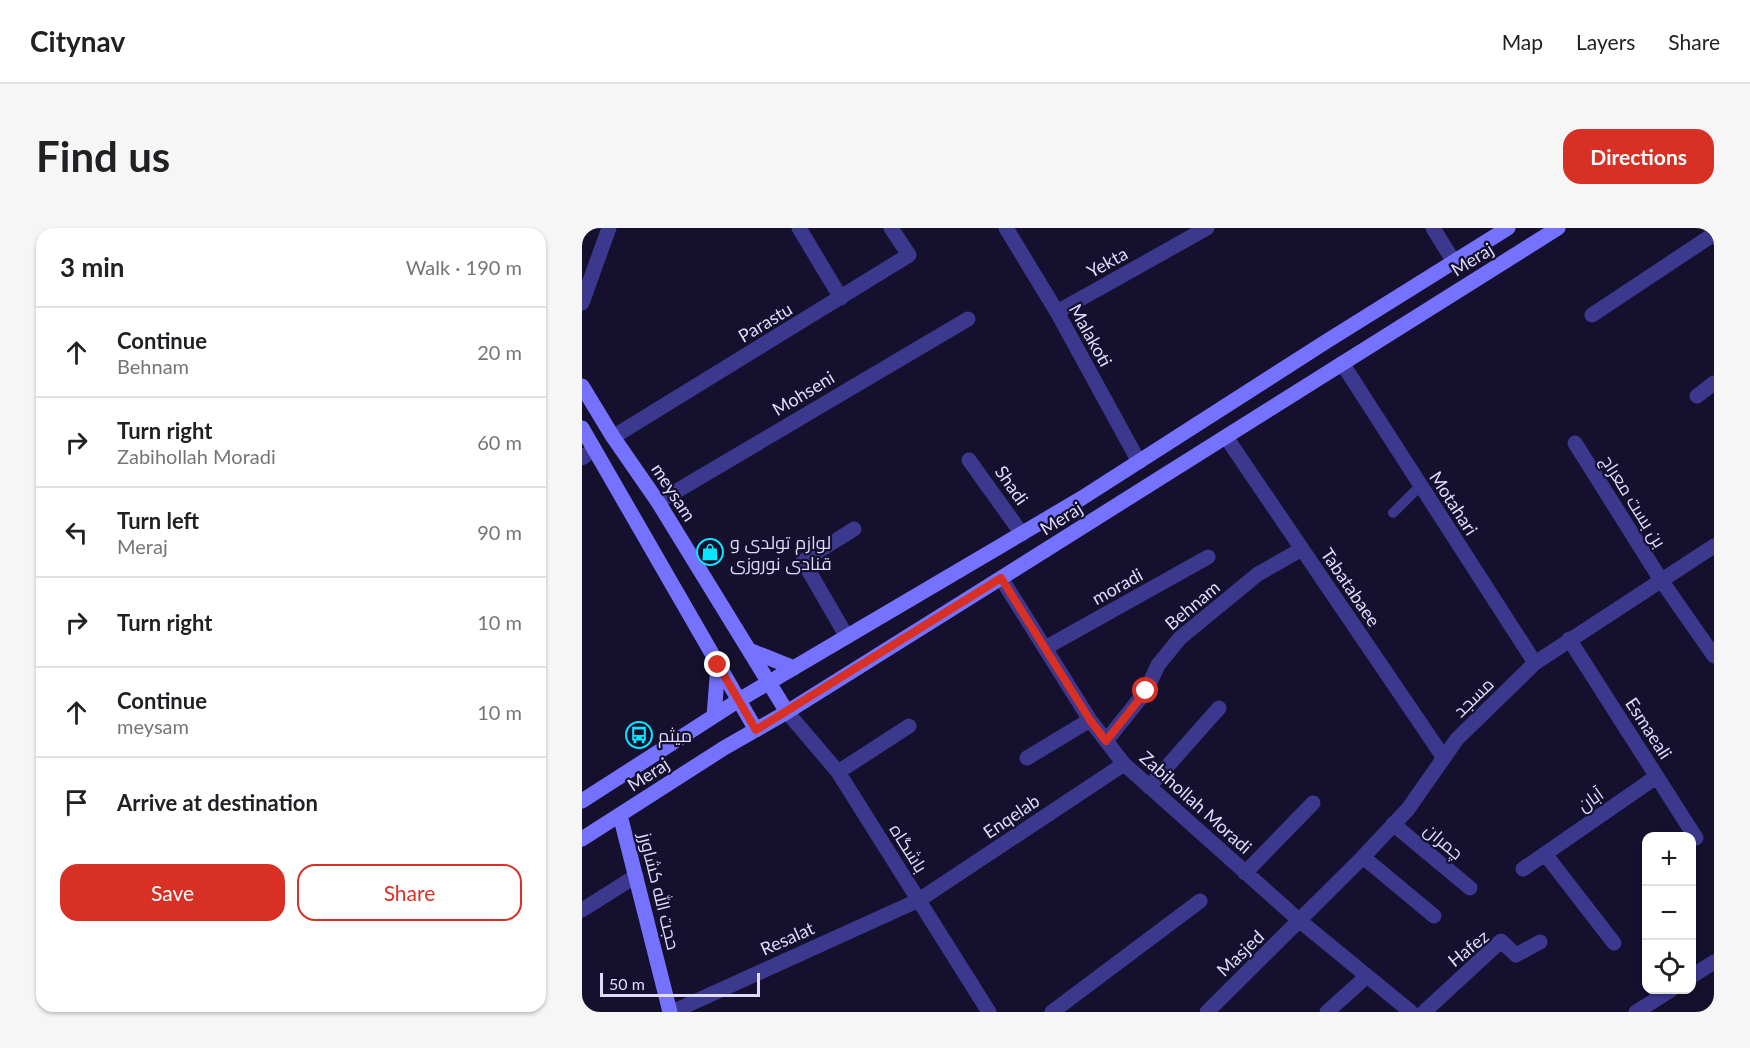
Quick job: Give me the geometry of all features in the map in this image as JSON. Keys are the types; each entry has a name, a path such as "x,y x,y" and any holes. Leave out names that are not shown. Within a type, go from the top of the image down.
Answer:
{"main road":[{"name":"Meraj","path":"582,801 739,700 1022,534 1139,462 1508,228"},
{"name":"Meraj","path":"582,839 1558,228"},
{"path":"1327,341 1342,363"},
{"name":"meysam","path":"582,386 613,437 658,502 771,682 787,712"},
{"path":"582,428 588,454 756,730"},
{"path":"749,650 794,668"},
{"path":"714,716 718,665"},
{"name":"حجت الله کشاورز","path":"620,815 671,1012"}],"street":[{"path":"582,303 609,228"},
{"path":"799,228 841,298"},
{"name":"Parastu","path":"613,437 909,255 891,228"},
{"name":"Malakoti","path":"1006,228 1057,312 1139,462"},
{"name":"Yekta","path":"1057,312 1207,228"},
{"path":"1433,228 1454,262"},
{"path":"1592,315 1714,234"},
{"name":"Mohseni","path":"658,502 968,319"},
{"name":"Motahari","path":"1342,363 1535,663"},
{"path":"1697,396 1714,383"},
{"name":"Tabatabaee","path":"1226,437 1444,758"},
{"name":"بن بست معراج","path":"1575,443 1661,580 1714,656"},
{"name":"Shadi","path":"969,460 1022,534"},
{"path":"847,637 803,561 854,529"},
{"name":"مسجد","path":"1300,921 1408,809 1457,740 1535,663 1714,546"},
{"name":"Behnam","path":"1106,741 1146,691 1158,665 1180,638 1258,574 1302,549"},
{"name":"moradi","path":"1045,648 1208,557"},
{"name":"Zabihollah Moradi","path":"1001,578 1090,720 1124,764 1300,921 1411,1012"},
{"name":"Esmaeali","path":"1569,639 1692,832"},
{"path":"1149,787 1219,708"},
{"name":"باشگاه","path":"787,712 838,772 988,1012"},
{"path":"1027,758 1090,720"},
{"path":"838,772 909,726"},
{"name":"Enqelab","path":"919,900 1124,764"},
{"name":"آبان","path":"1523,869 1656,777"},
{"path":"1245,873 1313,803"},
{"name":"چمران","path":"1393,824 1470,888"},
{"path":"1545,854 1614,943"},
{"path":"1363,857 1434,916"},
{"path":"582,910 636,876"},
{"name":"Resalat","path":"671,1012 919,900"},
{"path":"1052,1012 1200,901"},
{"name":"Masjed","path":"1207,1012 1300,921"},
{"name":"Hafez","path":"1424,1012 1501,941 1516,955 1540,942"},
{"path":"1696,973 1714,962"},
{"path":"1327,1012 1366,976"},
{"path":"1635,1012 1664,994"}],"lane":[{"path":"1393,513 1420,486"}],"place":[{"name":"لوازم تولدی و قنادی نوروزی","path":"710,552"},
{"name":"میثم","path":"639,735"}],"route":[{"path":"718,665 756,730 1001,578 1090,720 1106,741 1146,691"}]}
